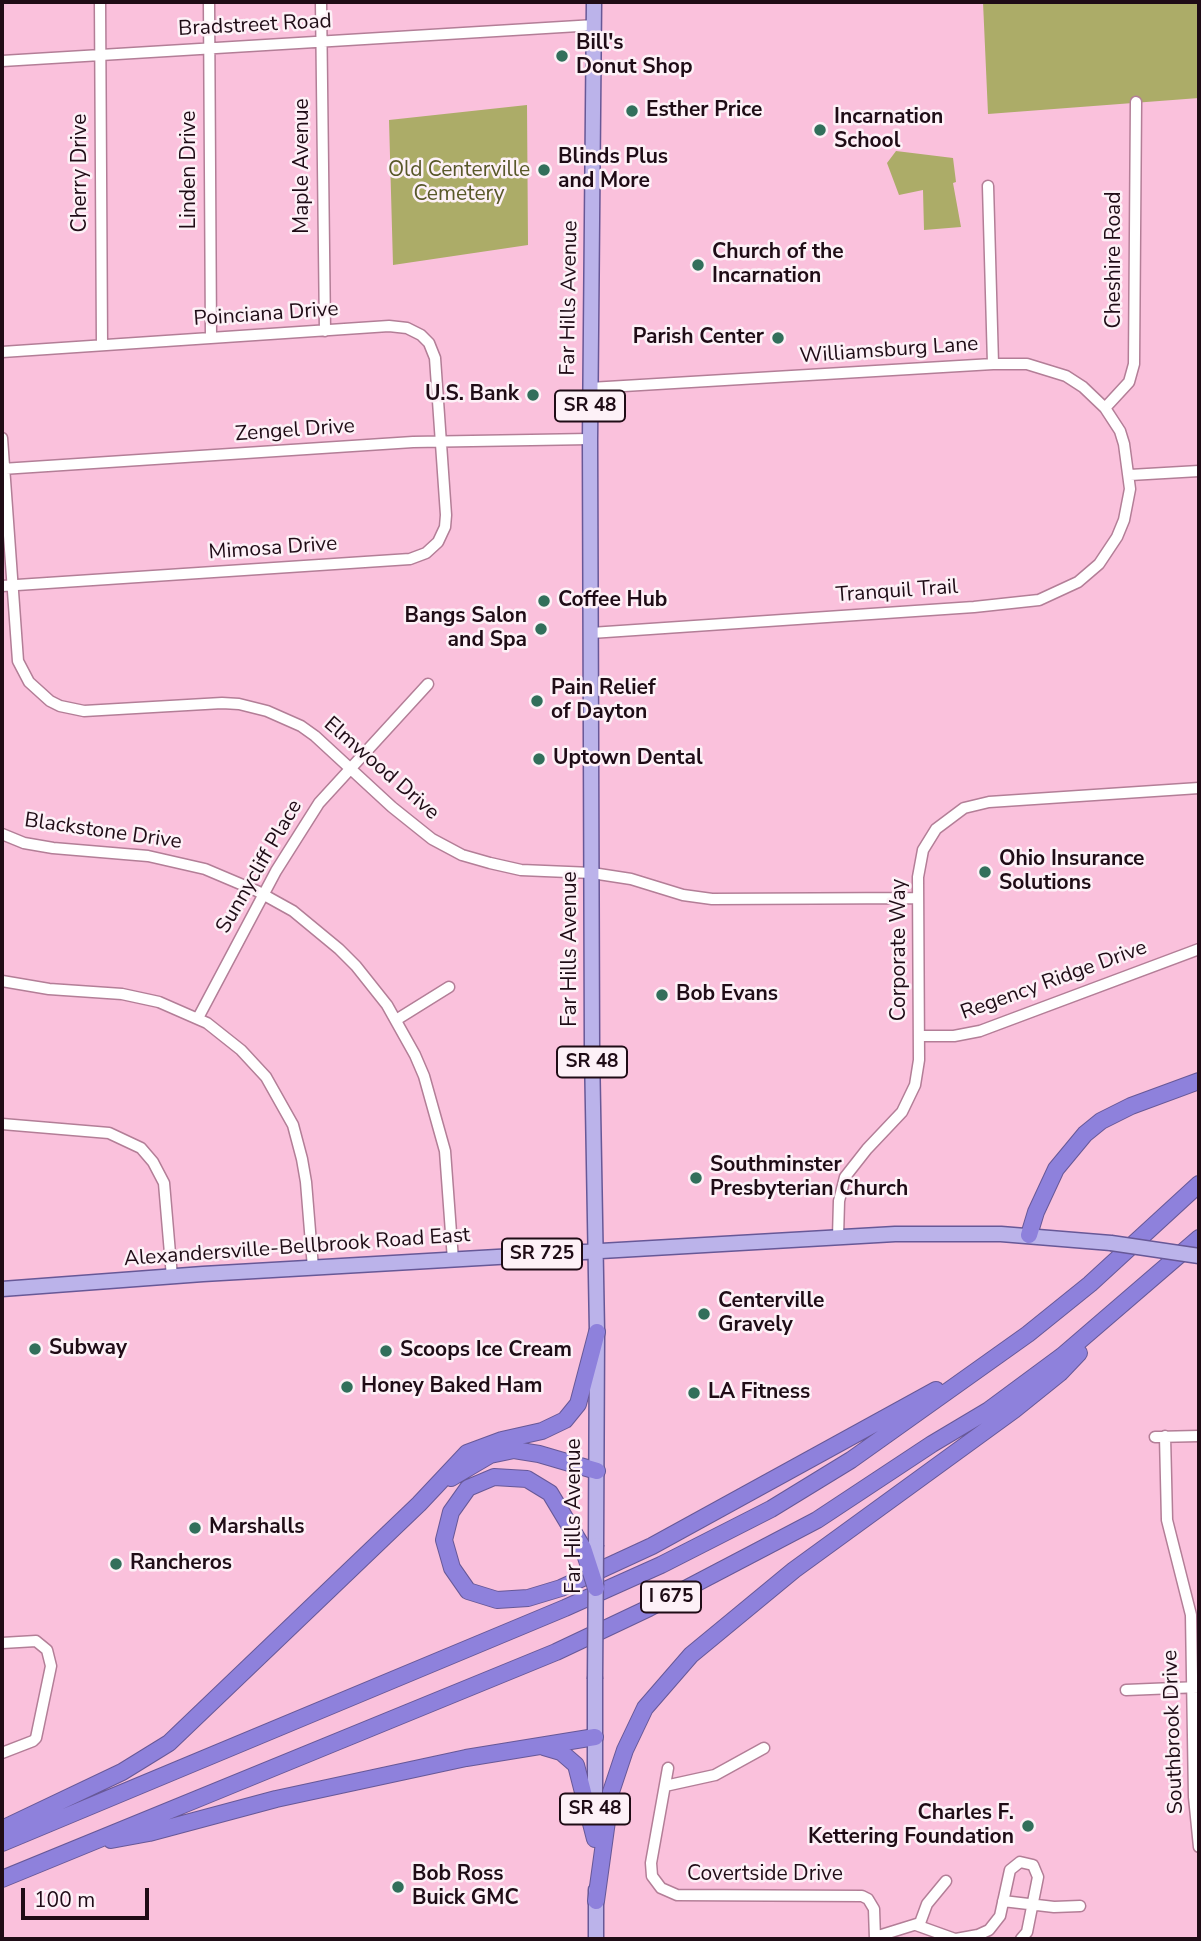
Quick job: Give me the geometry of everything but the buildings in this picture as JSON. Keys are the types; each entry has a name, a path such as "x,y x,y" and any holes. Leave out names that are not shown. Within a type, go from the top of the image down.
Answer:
{"highway":[{"path":"1029,1235 1036,1212 1056,1169 1085,1134 1123,1110 1199,1081"},
{"name":"I 675","path":"2,1843 552,1613 661,1565 771,1509 851,1460 1028,1334 1090,1284 1199,1184"},
{"name":"I 675","path":"2,1879 468,1690 591,1636 713,1576 817,1520 989,1410 1062,1356 1199,1238"},
{"path":"596,1901 611,1792 625,1750 645,1708 691,1655 794,1570 976,1439 1060,1373 1136,1293"},
{"path":"2,1829 122,1772 169,1743 427,1496 467,1453 502,1440 542,1432 565,1420 578,1404 597,1332"},
{"path":"596,1588 590,1546 550,1493 527,1479 494,1477 468,1489 451,1512 444,1540 452,1568 468,1591 497,1600 528,1598 561,1588 652,1546 990,1360"},
{"path":"427,1496 478,1461 502,1452 526,1451 597,1471"},
{"path":"81,1846 149,1833 276,1799 490,1753 595,1737"},
{"path":"535,1746 561,1752 576,1765 596,1839"}],"main road":[{"name":"Far Hills Avenue","path":"590,1546 597,1471 592,1051 590,439 594,2"},
{"name":"Alexandersville-Bellbrook Road East","path":"2,1289 313,1268 930,1233 1029,1235 1111,1243 1199,1256"},
{"name":"Far Hills Avenue","path":"596,1588 596,1939"}],"street":[{"name":"Cherry Drive","path":"100,2 102,345"},
{"name":"Linden Drive","path":"209,2 211,338"},
{"name":"Maple Avenue","path":"321,2 325,331"},
{"name":"Bradstreet Road","path":"2,61 594,25"},
{"name":"Cheshire Road","path":"1105,408 1129,382 1134,364 1136,102"},
{"path":"988,186 993,364"},
{"name":"Poinciana Drive","path":"2,352 401,327 421,335 429,343 435,358 442,441"},
{"name":"Williamsburg Lane","path":"590,388 1027,364 1055,371 1083,387 1105,408 1119,431 1129,475"},
{"name":"Elmwood Drive","path":"2,438 6,586 18,661 29,682 50,701 84,711 198,704 253,706 302,726 416,827 438,843 463,855 521,870 592,873 631,879 683,895 712,899 918,898"},
{"name":"Zengel Drive","path":"3,469 442,441 590,439"},
{"name":"Mimosa Drive","path":"6,586 418,557 433,548 443,535 445,527 442,441"},
{"path":"1129,475 1199,471"},
{"name":"Tranquil Trail","path":"591,633 974,607 1039,600 1066,590 1078,582 1099,564 1108,552 1124,520 1129,475"},
{"name":"Sunnycliff Place","path":"198,1018 296,837 319,803 428,684"},
{"name":"Corporate Way","path":"838,1237 839,1202 845,1177 902,1112 917,1074 918,898 920,863 929,839 944,821 964,808 989,802 1199,788"},
{"name":"Blackstone Drive","path":"2,834 24,843 52,848 170,860 229,877 264,894 307,921 339,949 368,981 396,1020 424,1075 439,1125 447,1171 453,1260"},
{"name":"Regency Ridge Drive","path":"919,1037 954,1036 980,1031 1199,949"},
{"path":"2,981 49,989 143,997 198,1018 227,1037 255,1064 276,1091 288,1115 303,1163 313,1268"},
{"path":"396,1020 449,987"},
{"path":"2,1124 109,1133 141,1148 153,1162 164,1183 172,1277"},
{"name":"Southbrook Drive","path":"1199,1436 1160,1437 1167,1520 1191,1615 1195,1688 1194,1797 1199,1847"},
{"path":"2,1643 36,1641 47,1650 51,1666 36,1738 2,1753"},
{"path":"1126,1690 1195,1688"},
{"path":"665,1786 715,1775 764,1748"},
{"name":"Covertside Drive","path":"668,1768 651,1863 652,1876 661,1888 677,1895 862,1896 868,1899 874,1909 875,1938"},
{"path":"916,1925 955,1939 989,1930 1000,1916 1010,1870 1020,1862 1033,1866 1038,1877 1027,1932 1021,1939"},
{"path":"875,1938 916,1925 922,1919 927,1904 946,1881"},
{"path":"1003,1901 1054,1907 1080,1906"}],"green space":[{"path":"983,2 1199,2 1199,98 988,114"},
{"name":"Old Centerville Cemetery","path":"527,105 528,245 393,265 389,120"},
{"path":"896,151 953,158 956,182 953,183 961,227 924,230 923,190 899,195 887,163"}],"place":[{"name":"Bill's Donut Shop","path":"562,56"},
{"name":"Esther Price","path":"632,111"},
{"name":"Incarnation School","path":"820,130"},
{"name":"Blinds Plus and More","path":"544,170"},
{"name":"Church of the Incarnation","path":"698,265"},
{"name":"Parish Center","path":"778,338"},
{"name":"U.S. Bank","path":"533,395"},
{"name":"Coffee Hub","path":"544,601"},
{"name":"Bangs Salon and Spa","path":"541,629"},
{"name":"Pain Relief of Dayton","path":"537,701"},
{"name":"Uptown Dental","path":"539,759"},
{"name":"Ohio Insurance Solutions","path":"985,872"},
{"name":"Bob Evans","path":"662,995"},
{"name":"Southminster Presbyterian Church","path":"696,1178"},
{"name":"Centerville Gravely","path":"704,1314"},
{"name":"Subway","path":"35,1349"},
{"name":"Scoops Ice Cream","path":"386,1351"},
{"name":"Honey Baked Ham","path":"347,1387"},
{"name":"LA Fitness","path":"694,1393"},
{"name":"Marshalls","path":"195,1528"},
{"name":"Rancheros","path":"116,1564"},
{"name":"Charles F. Kettering Foundation","path":"1028,1826"},
{"name":"Bob Ross Buick GMC","path":"398,1887"}]}
